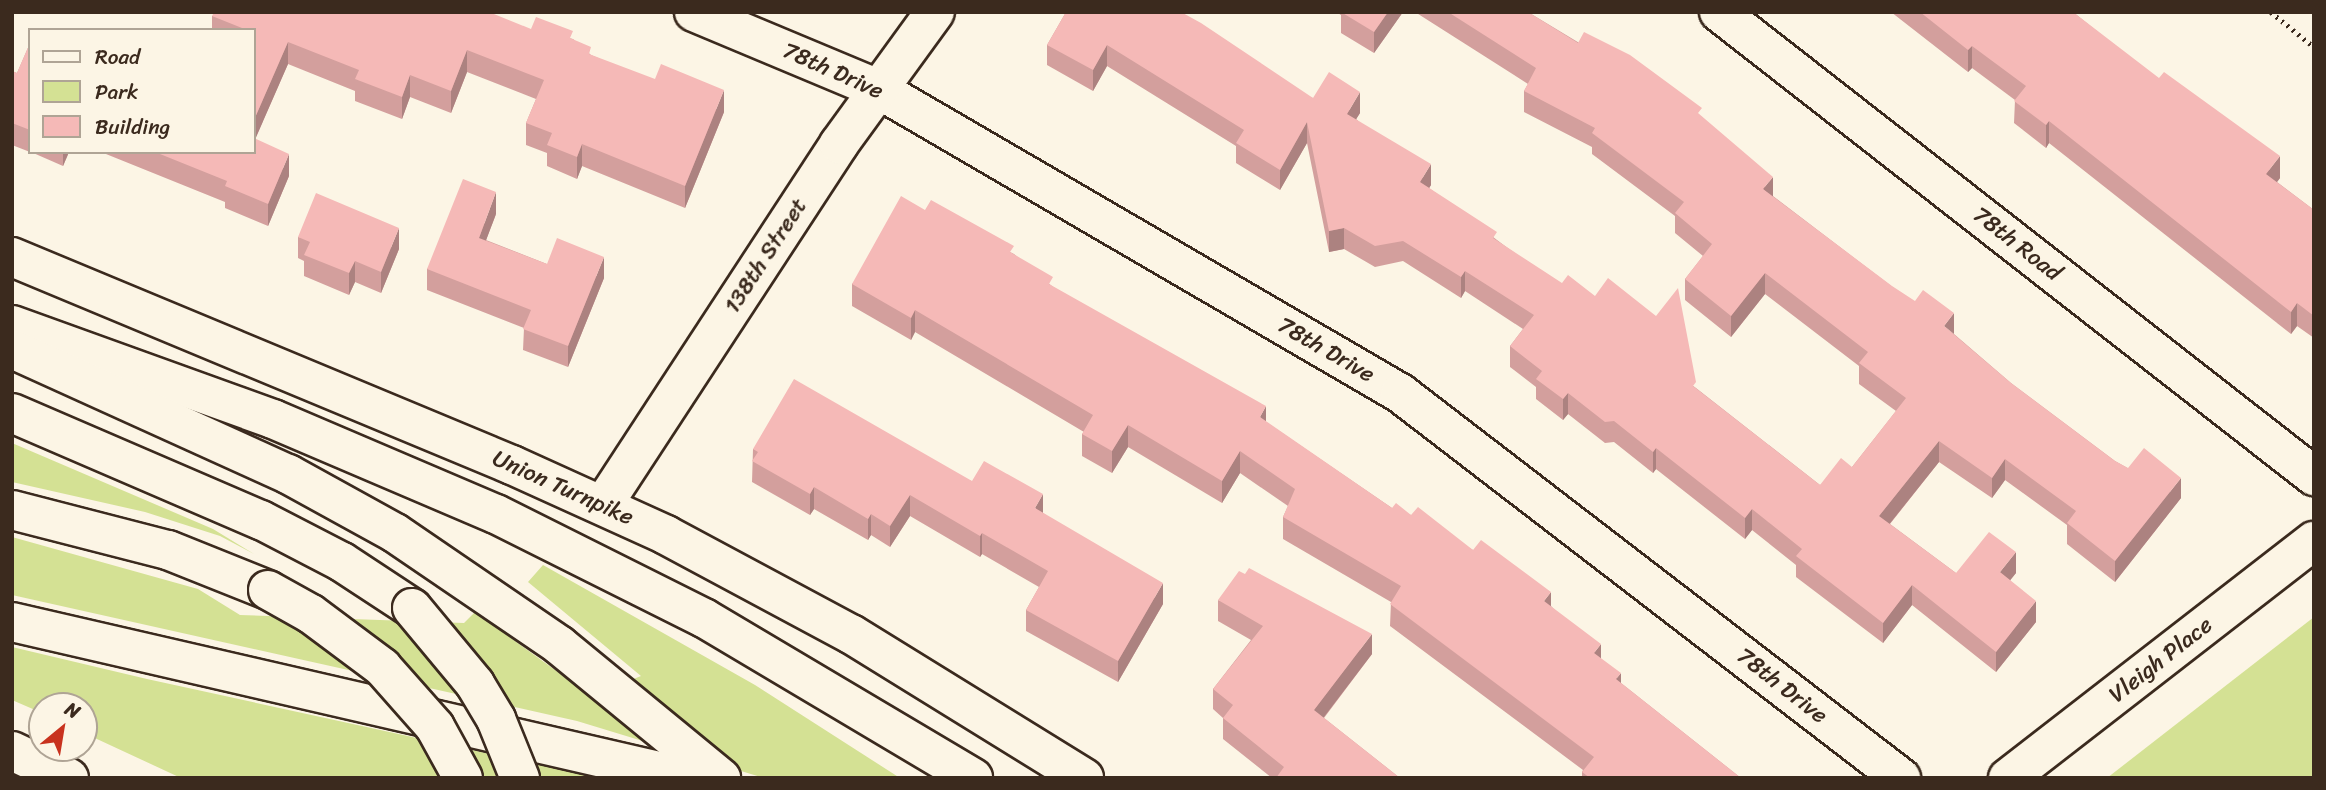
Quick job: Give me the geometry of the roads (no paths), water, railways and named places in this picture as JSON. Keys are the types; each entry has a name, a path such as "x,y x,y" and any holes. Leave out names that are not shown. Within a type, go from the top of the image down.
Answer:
{"main road":[{"name":"78th Drive","path":"694,12 878,89 1400,393 1901,778"},
{"name":"138th Street","path":"603,505 878,89 935,12"},
{"name":"78th Road","path":"1719,12 2314,476"},
{"name":"Union Turnpike","path":"12,257 603,505 851,634 1084,778"},
{"path":"12,325 273,419 496,514 704,618 973,778"},
{"path":"12,349 109,397 229,446 341,502 444,565 604,679 722,778"},
{"path":"12,413 261,520 342,562 412,608 475,684 496,719 520,778"},
{"path":"12,510 167,550 268,590 346,638 410,694 442,738 463,778"},
{"name":"Vleigh Place","path":"2008,778 2314,541"},
{"path":"12,622 689,778"},
{"path":"12,751 69,778"}]}
